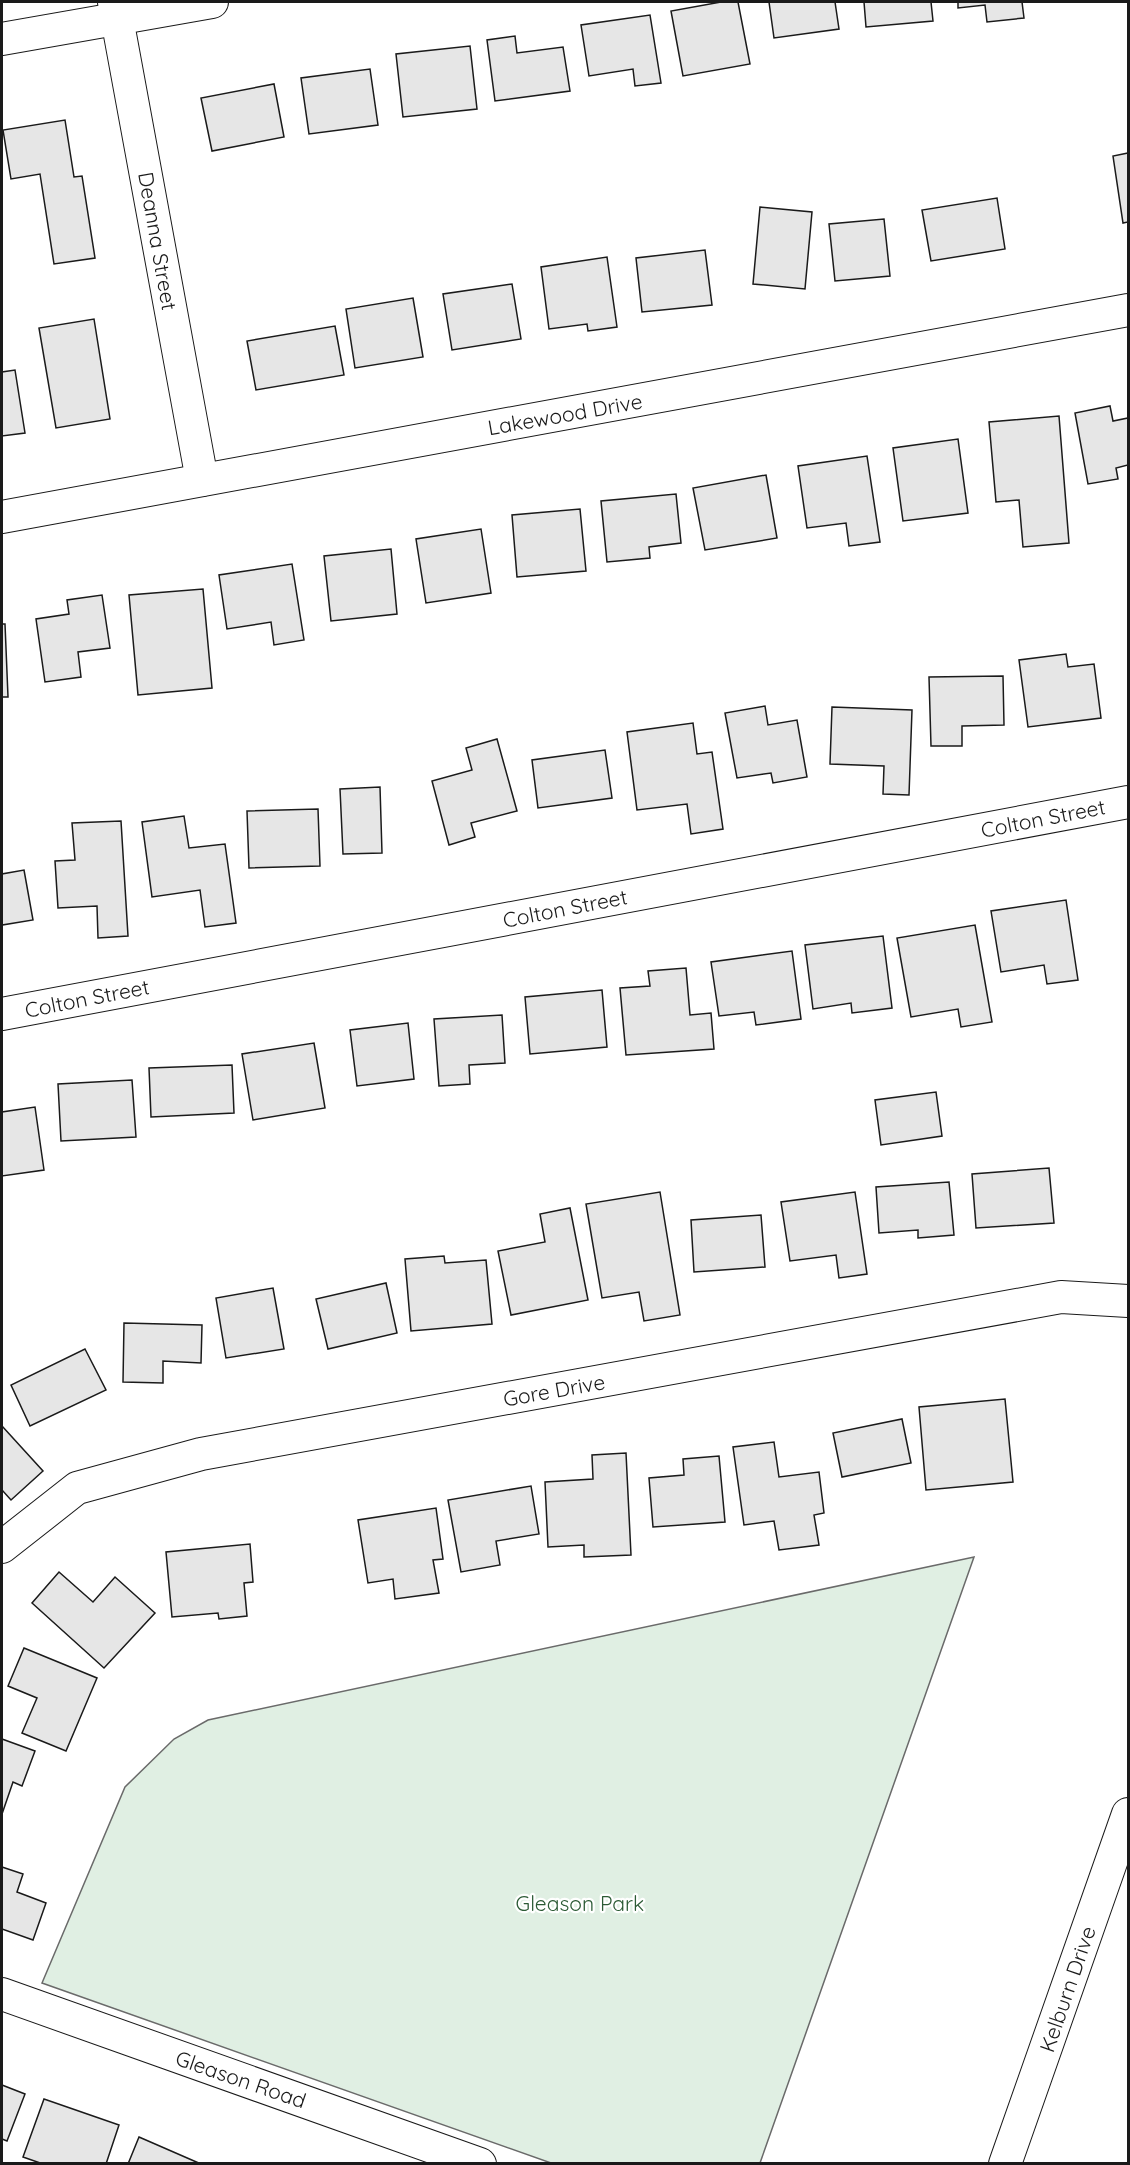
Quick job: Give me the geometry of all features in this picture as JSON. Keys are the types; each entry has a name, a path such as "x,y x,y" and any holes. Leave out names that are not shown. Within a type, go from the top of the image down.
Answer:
{"street":[{"path":"2,39 116,11 212,2"},
{"name":"Deanna Street","path":"116,11 202,480"},
{"name":"Lakewood Drive","path":"2,517 1128,310"},
{"name":"Colton Street","path":"2,1014 1128,802"},
{"name":"Gore Drive","path":"2,1547 77,1488 201,1454 1061,1297 1128,1301"},
{"name":"Kelburn Drive","path":"1005,2163 1128,1814"},
{"name":"Gleason Road","path":"2,1994 480,2163"}],"green space":[{"name":"Gleason Park","path":"974,1557 760,2163 551,2163 42,1983 125,1787 174,1739 208,1720"}],"building":[{"path":"721,2 738,2 750,64 683,76 671,11"},
{"path":"769,2 835,2 839,29 774,38"},
{"path":"864,2 931,2 933,21 866,27"},
{"path":"958,2 1022,2 1024,18 987,22 985,5 958,8"},
{"path":"650,15 661,83 635,86 633,69 589,76 581,25"},
{"path":"515,36 517,53 563,47 570,91 495,101 487,40"},
{"path":"470,46 477,109 403,117 396,54"},
{"path":"370,69 378,125 309,134 301,78"},
{"path":"274,84 284,137 212,151 201,98"},
{"path":"65,120 74,177 82,176 95,258 54,264 40,174 11,179 3,130"},
{"path":"1128,153 1128,222 1123,223 1113,156"},
{"path":"997,198 1005,249 931,261 922,210"},
{"path":"760,207 812,212 805,289 753,284"},
{"path":"884,219 890,276 835,281 829,224"},
{"path":"705,250 712,305 642,312 636,258"},
{"path":"607,257 617,327 588,331 587,324 549,329 541,267"},
{"path":"512,284 521,339 452,350 443,294"},
{"path":"413,298 423,357 355,368 346,309"},
{"path":"94,319 110,419 56,428 39,328"},
{"path":"335,326 344,375 256,390 247,341"},
{"path":"15,370 25,433 2,436 2,372"},
{"path":"1110,406 1113,421 1128,418 1128,465 1116,468 1118,479 1088,484 1075,413"},
{"path":"1059,416 1069,543 1023,547 1019,500 996,502 989,422"},
{"path":"958,439 968,513 903,521 893,448"},
{"path":"867,456 880,542 849,546 846,523 807,528 798,466"},
{"path":"766,475 777,538 705,550 693,488"},
{"path":"676,494 681,543 649,547 650,558 607,562 601,501"},
{"path":"580,509 586,571 517,577 512,515"},
{"path":"481,529 491,593 426,603 416,539"},
{"path":"391,549 397,614 331,621 324,556"},
{"path":"292,564 304,640 274,645 271,622 227,629 219,575"},
{"path":"203,589 212,688 138,695 129,595"},
{"path":"102,595 110,648 78,652 81,677 45,682 36,619 69,614 67,600"},
{"path":"2,624 5,624 8,697 2,697"},
{"path":"1066,654 1068,667 1094,664 1101,718 1028,727 1019,660"},
{"path":"1003,676 1004,725 962,726 962,746 931,746 929,677"},
{"path":"765,706 768,725 797,720 807,777 773,783 771,773 737,778 725,713"},
{"path":"832,707 912,710 909,795 883,794 884,766 830,764"},
{"path":"693,723 697,754 712,752 723,829 691,834 687,804 637,810 627,732"},
{"path":"497,739 517,811 471,823 475,837 449,845 432,781 472,770 466,748"},
{"path":"605,750 612,798 538,808 532,760"},
{"path":"380,787 382,853 343,854 340,789"},
{"path":"318,809 320,866 249,868 247,811"},
{"path":"184,816 189,848 225,844 236,923 205,927 200,890 152,897 142,822"},
{"path":"121,821 128,936 98,938 97,906 58,908 55,861 75,860 72,823"},
{"path":"24,870 33,920 2,925 2,874"},
{"path":"1066,900 1078,980 1047,984 1044,965 1001,972 991,911"},
{"path":"975,925 992,1022 961,1027 958,1009 911,1017 897,938"},
{"path":"883,936 892,1008 852,1013 851,1003 813,1009 805,945"},
{"path":"792,951 801,1019 756,1025 754,1012 719,1016 711,962"},
{"path":"686,968 690,1015 711,1013 714,1049 626,1055 620,988 650,986 648,971"},
{"path":"602,990 607,1047 530,1054 525,997"},
{"path":"502,1015 505,1063 469,1065 470,1084 439,1086 434,1019"},
{"path":"408,1023 414,1079 357,1086 350,1030"},
{"path":"314,1043 325,1108 253,1120 242,1054"},
{"path":"232,1065 234,1113 151,1117 149,1068"},
{"path":"132,1080 136,1137 61,1141 58,1084"},
{"path":"936,1092 942,1136 881,1145 875,1100"},
{"path":"35,1107 44,1170 2,1176 2,1112"},
{"path":"1049,1168 1054,1223 976,1228 972,1174"},
{"path":"949,1182 954,1235 918,1238 918,1230 879,1233 876,1187"},
{"path":"660,1192 680,1315 644,1321 639,1292 602,1298 586,1204"},
{"path":"855,1192 867,1274 839,1278 836,1255 790,1261 781,1202"},
{"path":"570,1208 588,1300 511,1315 498,1251 545,1242 540,1214"},
{"path":"761,1215 765,1267 694,1272 691,1220"},
{"path":"444,1256 445,1263 486,1260 492,1324 411,1331 405,1259"},
{"path":"386,1283 397,1333 328,1349 316,1299"},
{"path":"273,1288 284,1349 226,1358 216,1298"},
{"path":"124,1323 202,1325 201,1363 163,1361 163,1383 123,1382"},
{"path":"85,1349 106,1390 30,1426 11,1385"},
{"path":"1005,1399 1013,1482 926,1490 919,1407"},
{"path":"902,1419 911,1463 842,1477 833,1433"},
{"path":"2,1426 43,1471 11,1500 2,1490"},
{"path":"774,1442 779,1477 819,1472 824,1513 814,1515 819,1545 779,1550 774,1521 744,1525 733,1447"},
{"path":"626,1453 631,1555 584,1557 584,1545 548,1547 545,1482 593,1479 592,1455"},
{"path":"719,1456 725,1522 653,1527 649,1478 684,1475 683,1459"},
{"path":"531,1486 539,1534 496,1541 500,1565 461,1572 448,1500"},
{"path":"436,1508 443,1559 433,1560 439,1593 395,1599 393,1579 368,1583 358,1520"},
{"path":"250,1544 253,1582 244,1583 247,1616 219,1619 218,1613 172,1617 166,1552"},
{"path":"59,1572 93,1602 115,1577 155,1613 104,1668 32,1603"},
{"path":"24,1648 97,1678 66,1751 22,1733 37,1698 8,1686"},
{"path":"2,1739 35,1751 22,1786 13,1782 2,1814"},
{"path":"2,1867 23,1874 17,1892 46,1903 33,1940 2,1929"},
{"path":"2,2085 25,2094 7,2141 2,2139"},
{"path":"44,2099 119,2125 106,2164 43,2164 23,2157"},
{"path":"139,2137 201,2164 128,2164"}]}
